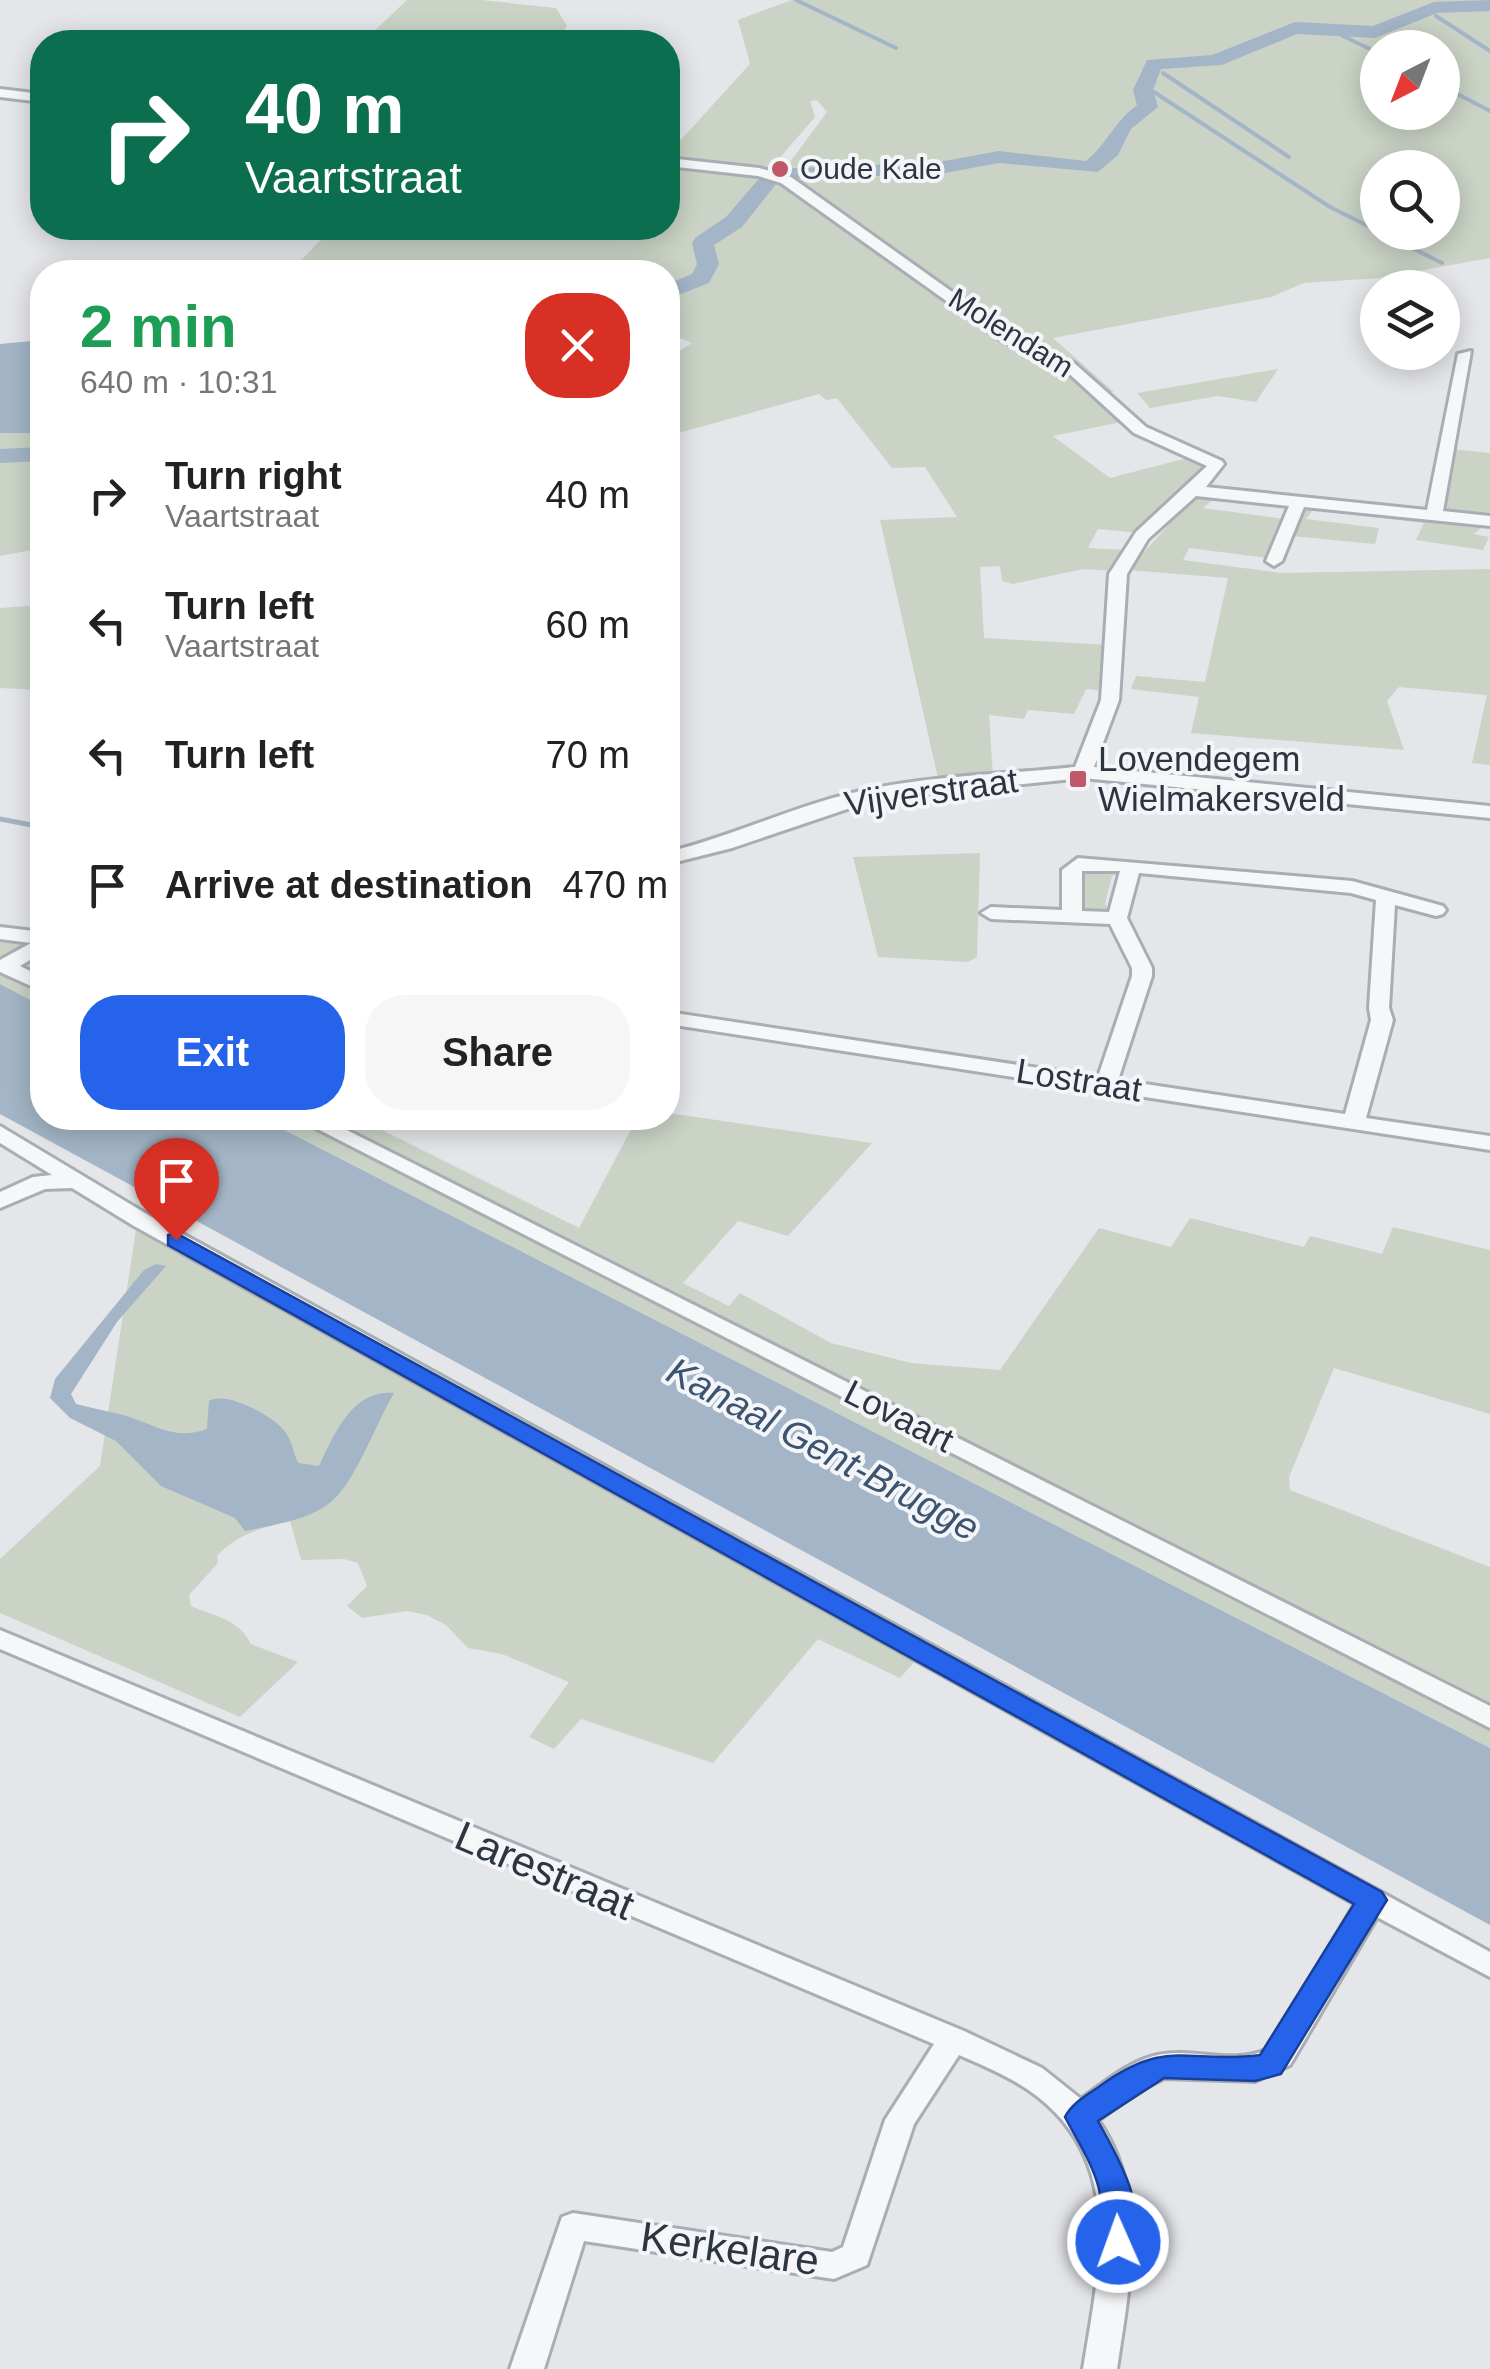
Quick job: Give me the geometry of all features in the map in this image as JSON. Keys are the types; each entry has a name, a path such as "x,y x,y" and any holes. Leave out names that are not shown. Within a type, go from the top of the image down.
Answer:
{"street":[{"path":"0,93 30,97"},
{"name":"Molendam","path":"680,164 776,176 1009,339 1069,366 1140,430 1216,464 1192,491"},
{"path":"1434,516 1466,354"},
{"path":"1083,772 1110,700 1118,574 1142,536 1192,491 1490,521"},
{"path":"1274,561 1298,503"},
{"name":"Vijverstraat","path":"680,855 725,844 844,800 1083,772 1490,812"},
{"path":"1072,916 1072,870 1078,864 1352,888 1436,910"},
{"path":"1106,1084 1142,973 1118,918 1130,866"},
{"path":"1354,1122 1382,1020 1378,1008 1386,897"},
{"path":"991,914 1118,918"},
{"path":"0,933 30,939"},
{"path":"30,949 4,966 30,979"},
{"name":"Lostraat","path":"680,1020 1490,1143"},
{"name":"Lovaart","path":"331,1130 1490,1718"},
{"path":"0,1133 72,1181 1490,1966"},
{"path":"0,1199 10,1182 38,1160"},
{"path":"0,1199 41,1182 72,1181"},
{"name":"Larestraat","path":"0,1640 953,2039 1041,2083 1080,2117 1100,2148 1116,2194 1118,2242 1100,2369"},
{"path":"1080,2117 1128,2082 1160,2066 1255,2069 1270,2065 1372,1900"},
{"name":"Kerkelare","path":"527,2369 573,2226 834,2266 856,2256 900,2120 953,2039"}],"shaded area":[{"path":"407,0 481,0 556,8 567,26 564,30 375,30"},
{"path":"792,0 1490,0 1490,258 1423,270 1360,270 1360,279 1304,283 1271,297 1053,338 1114,392 1108,392 1066,358 1018,338 787,176 804,172 942,169 988,159 1085,166 993,155 928,168 785,169 827,112 817,100 810,101 815,117 770,169 680,161 680,141 750,64 738,20"},
{"path":"680,165 764,177 729,221 711,235 740,221 779,179 1002,337 1065,366 1126,421 1053,436 1110,478 1195,456 1211,465 1139,533 1098,529 1088,548 1125,550 1110,571 1083,569 1013,584 1002,581 1000,566 980,567 984,638 1109,645 1105,691 1086,689 1074,714 1028,710 1024,719 989,715 993,777 939,783 880,520 957,517 925,467 892,468 837,398 826,400 819,394 680,433 680,350 692,343 680,338 680,260 301,260 321,240 680,240"},
{"path":"1278,369 1256,402 1218,396 1150,408 1137,393"},
{"path":"0,433 30,433 30,550 0,556"},
{"path":"1451,449 1490,453 1490,519 1440,508"},
{"path":"1196,494 1216,497 1203,508 1285,519 1268,558 1189,548 1183,560 1281,573 1490,569 1490,765 1472,763 1487,695 1399,687 1387,701 1404,750 1191,733 1199,697 1131,689 1136,676 1205,682 1228,578 1128,570"},
{"path":"1307,506 1485,525 1474,534 1489,537 1483,550 1416,540 1424,523 1313,510 1306,519 1379,528 1375,544 1292,536"},
{"path":"30,606 30,689 0,688 0,608"},
{"path":"980,853 977,957 968,962 878,957 853,857"},
{"path":"1114,868 1119,873 1112,876 1105,904 1110,912 1080,910 1078,870"},
{"path":"0,932 30,936 30,1000 0,984"},
{"path":"680,1115 872,1143 788,1236 738,1221 683,1283 729,1306 740,1293 831,1343 911,1363 1000,1370 1099,1228 1171,1247 1190,1218 1304,1247 1310,1236 1382,1254 1393,1227 1490,1250 1490,1414 1334,1368 1289,1477 1290,1490 1490,1567 1490,1748 284,1130 382,1130 579,1228 631,1130 680,1130"},
{"path":"136,1229 915,1661 900,1678 818,1639 713,1763 581,1719 554,1749 529,1737 569,1682 502,1654 468,1648 446,1625 427,1615 407,1611 362,1618 347,1606 367,1586 358,1563 344,1559 301,1560 290,1521 260,1529 232,1543 217,1556 218,1563 189,1595 191,1606 233,1623 251,1644 298,1662 240,1717 0,1613 0,1559 100,1466"}],"water":[{"path":"30,341 30,433 0,433 0,344"},
{"name":"Kanaal Gent-Brugge","path":"0,984 30,1000 30,1130 284,1130 1490,1748 1490,1925 0,1114"},
{"path":"156,1264 166,1266 117,1322 71,1394 76,1404 184,1433 207,1429 209,1401 227,1399 250,1407 281,1427 298,1463 319,1466 338,1428 356,1406 367,1398 394,1393 350,1479 332,1501 291,1521 245,1531 235,1518 161,1486 116,1441 70,1418 50,1398 55,1379 144,1270"}],"waterway":[{"path":"796,0 896,48"},
{"name":"Oude Kale","path":"781,173 939,168 999,157 1091,168 1111,151 1122,126 1148,107 1143,90 1154,64 1215,61 1295,28 1375,32 1434,8 1490,5"},
{"path":"1436,16 1490,51"},
{"path":"1343,36 1360,44"},
{"path":"1163,73 1289,157"},
{"path":"1154,92 1330,207 1442,263"},
{"path":"1460,95 1490,111"},
{"name":"Oude Kale","path":"680,287 701,278 708,264 703,243 734,222 770,178"},
{"name":"Oude Kale","path":"0,456 30,455"},
{"path":"0,819 30,825"}],"place":[{"name":"Oude Kale","path":"780,169"},
{"name":"Lovendegem Wielmakersveld","path":"1078,779"}],"route":[{"path":"176,1240 1372,1900 1346,1936 1278,2058 1270,2065 1255,2069 1160,2066 1128,2082 1080,2117 1110,2173 1116,2194 1118,2242"}]}
